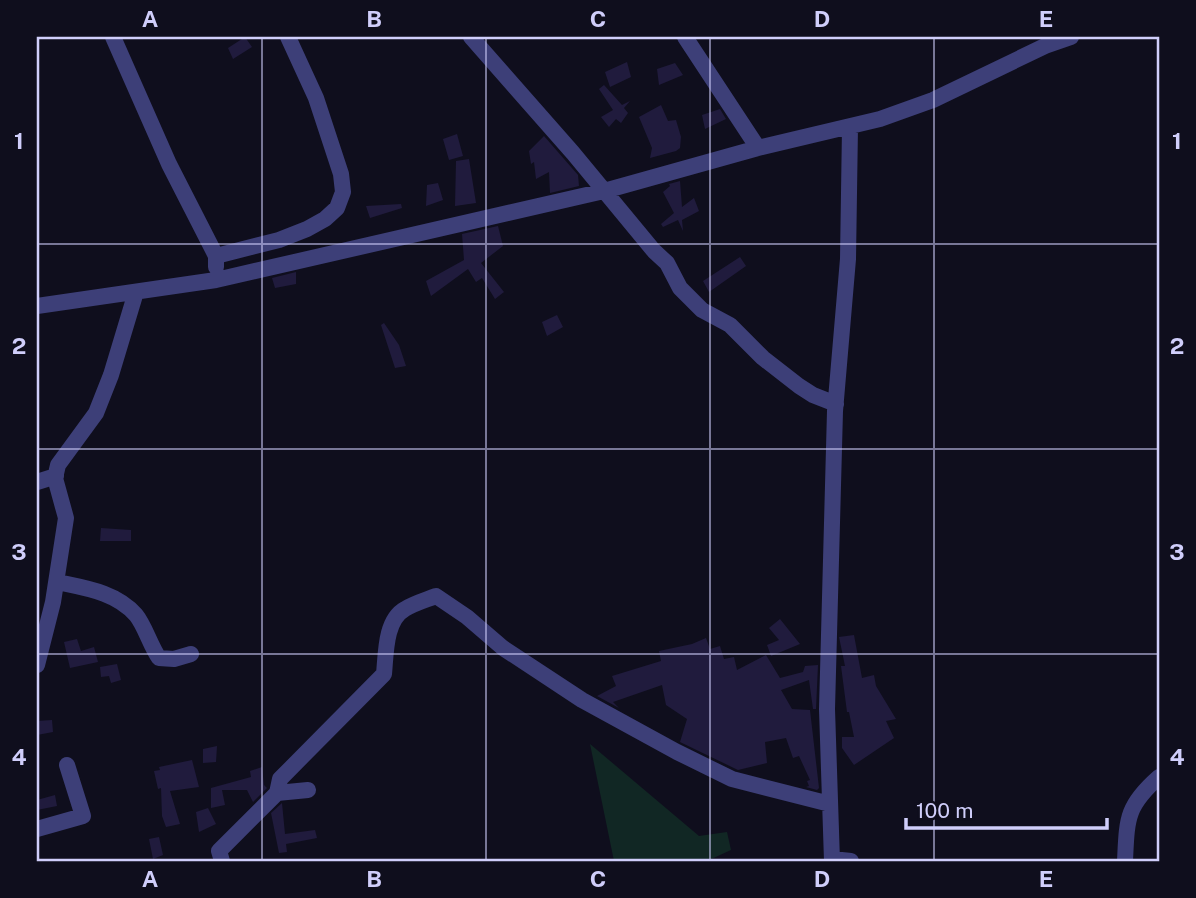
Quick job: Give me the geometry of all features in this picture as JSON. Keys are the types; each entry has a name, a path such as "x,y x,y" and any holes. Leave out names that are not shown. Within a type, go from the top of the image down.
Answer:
{"street":[{"path":"113,37 169,164 216,256 216,280"},
{"path":"216,256 279,240 307,229 325,219 337,208 343,192 341,174 316,98 288,37"},
{"path":"471,37 532,104 654,251 667,263 680,288 702,310 730,325 799,386 836,404"},
{"path":"685,37 758,148"},
{"path":"37,306 216,280 604,191 758,148 880,120 933,100 1039,41 1071,37"},
{"path":"850,127 848,259 836,404 827,709 832,860 851,861"},
{"path":"37,665 57,582 66,517 56,476 60,461 96,413 111,375 136,292"},
{"path":"37,482 56,476"},
{"path":"57,582 113,596 137,617 159,658 174,659 191,653"},
{"path":"222,861 219,851 277,793 280,779 384,674 393,621 403,610 436,596 467,617 503,648 582,700 677,752 732,779 830,804"},
{"path":"37,829 83,816 67,765"},
{"path":"1125,861 1129,813 1136,801 1159,777"},
{"path":"277,793 307,790"}],"green space":[{"path":"590,744 699,836 727,832 731,850 707,861 614,861"}],"building":[{"path":"245,37 252,47 233,59 228,48"},
{"path":"627,62 631,77 610,87 605,72"},
{"path":"675,63 683,75 659,85 657,69"},
{"path":"604,85 622,105 630,101 624,108 628,113 621,123 616,119 609,127 601,117 613,110 599,89"},
{"path":"661,105 668,121 676,120 681,137 680,148 650,158 652,148 639,117"},
{"path":"720,109 726,119 705,129 702,115"},
{"path":"457,134 463,156 449,160 443,139"},
{"path":"544,136 578,175 579,186 550,193 549,172 536,179 534,162 531,164 529,151"},
{"path":"469,159 476,203 455,206 456,161"},
{"path":"680,181 682,207 694,198 699,211 682,220 683,231 678,220 663,227 661,224 674,213 663,192 669,184"},
{"path":"438,183 443,200 426,206 427,185"},
{"path":"401,204 402,208 370,218 366,206"},
{"path":"498,226 503,246 481,263 504,292 495,299 482,278 476,282 468,269 431,296 426,281 464,260 462,234"},
{"path":"740,257 746,266 709,292 703,281"},
{"path":"296,272 296,284 275,288 272,278"},
{"path":"557,315 563,327 547,336 542,322"},
{"path":"384,323 399,345 406,366 395,368 381,325"},
{"path":"101,528 131,530 131,541 100,541"},
{"path":"780,619 800,644 771,656 767,645 779,640 769,628"},
{"path":"854,635 862,678 874,675 876,686 896,719 886,721 894,738 854,765 842,748 842,737 854,737 847,712 841,666 845,666 839,637"},
{"path":"706,638 710,649 720,646 724,659 734,657 737,670 766,655 780,678 803,672 805,666 818,665 816,709 813,709 809,680 781,690 792,709 810,710 819,788 817,790 806,787 809,786 807,781 810,780 799,756 793,758 786,738 765,742 767,763 738,770 680,742 687,719 666,705 662,685 613,702 619,708 597,696 616,686 612,676 661,661 659,651"},
{"path":"77,639 81,651 94,647 98,662 70,668 64,642"},
{"path":"117,664 121,680 111,683 109,676 101,677 100,667"},
{"path":"52,720 53,732 37,735 37,721"},
{"path":"217,746 216,762 203,763 203,749"},
{"path":"192,760 199,787 170,791 180,824 166,827 162,816 161,788 158,789 154,771 160,770 159,767"},
{"path":"262,767 264,785 267,788 253,802 247,790 222,790 225,805 211,808 211,788 251,777 250,771"},
{"path":"55,795 57,806 37,810 37,800"},
{"path":"282,803 285,834 315,830 317,838 286,844 287,852 279,853 271,813"},
{"path":"208,808 216,824 199,832 196,812"},
{"path":"159,837 163,855 153,859 149,839"}]}
